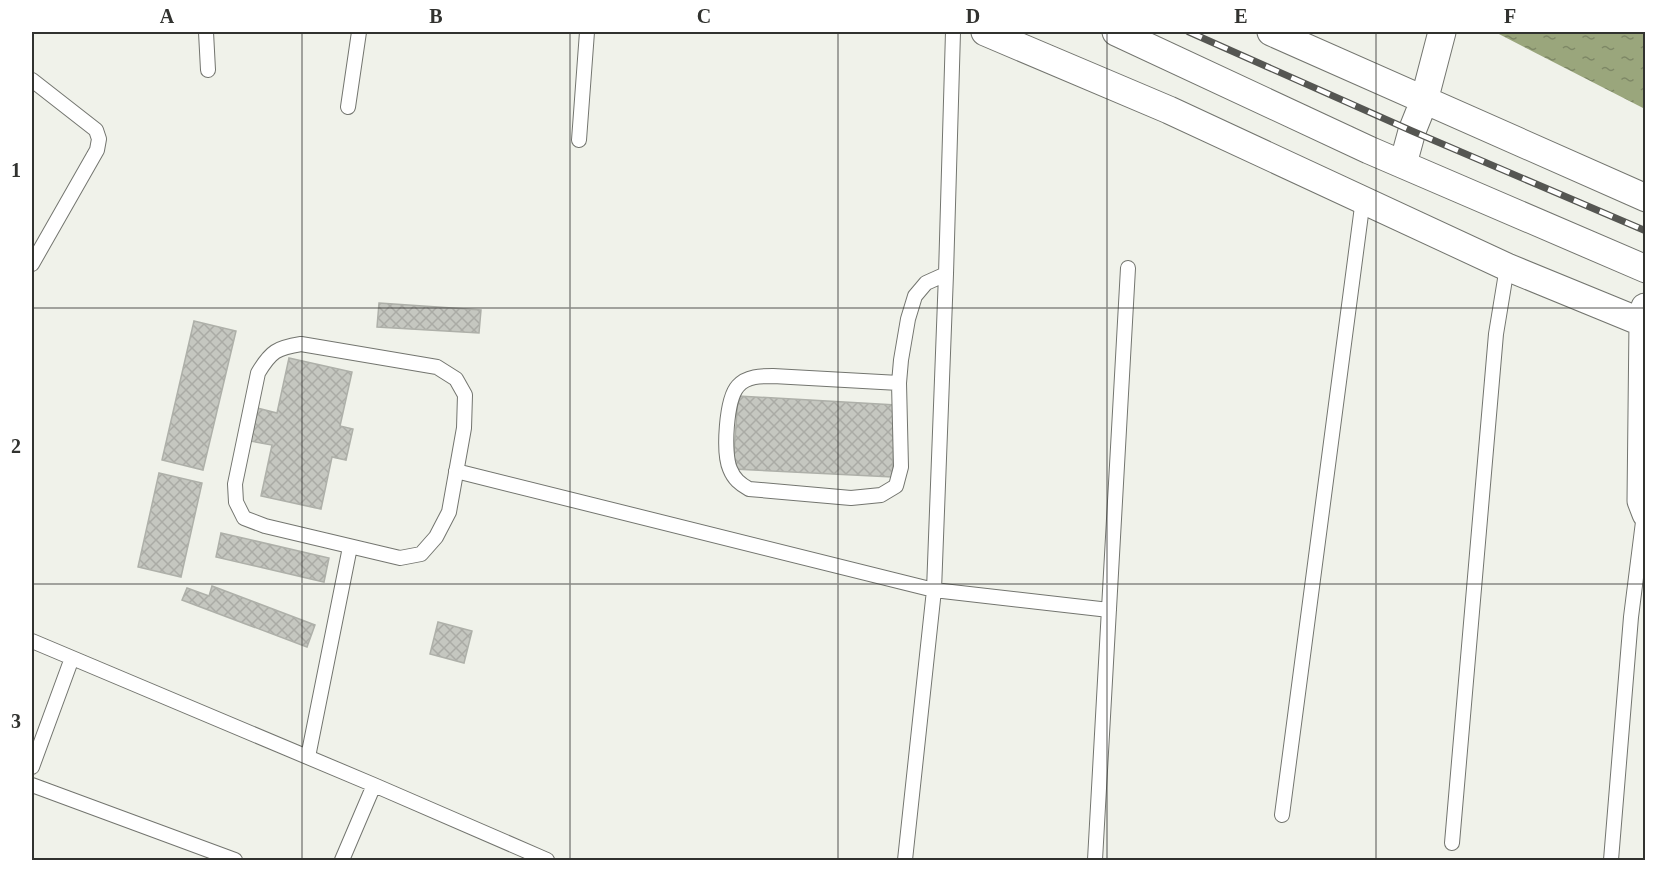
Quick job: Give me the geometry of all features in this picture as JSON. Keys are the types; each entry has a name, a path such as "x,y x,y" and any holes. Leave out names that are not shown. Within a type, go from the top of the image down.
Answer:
{"street":[{"path":"985,32 1169,110 1507,267 1645,316 1641,501 1645,514"},
{"path":"1116,32 1369,150 1646,269"},
{"path":"1271,32 1646,198"},
{"path":"1403,164 1412,131 1424,101 1442,32"}],"lane":[{"path":"206,32 208,70"},
{"path":"348,107 359,32"},
{"path":"579,141 587,32"},
{"path":"905,861 934,590 953,32"},
{"path":"32,80 96,130 99,139 97,150 32,264"},
{"path":"1282,816 1363,199"},
{"path":"1452,843 1496,334 1507,267"},
{"path":"1095,861 1128,268"},
{"path":"899,383 755,376 738,386 730,404 726,451 729,468 737,482 749,489 851,498 881,495 896,486 901,466 899,383 908,319 915,296 927,283 946,274"},
{"path":"301,344 437,367 456,379 465,395 464,428 449,512 436,537 422,554 399,558 350,547 265,526 244,518 236,502 235,484 258,373 265,360 281,348 301,344"},
{"path":"456,471 934,590 1109,610"},
{"path":"1611,861 1631,617 1645,514"},
{"path":"308,758 350,547"},
{"path":"32,641 374,785 547,861"},
{"path":"32,767 72,658"},
{"path":"32,785 235,861"},
{"path":"342,861 374,785"}],"water":[{"path":"1495,32 1645,32 1645,109 1643,108"}],"building":[{"path":"379,303 481,310 479,333 377,327"},
{"path":"194,321 236,331 203,470 162,460"},
{"path":"289,358 352,372 340,426 353,429 346,460 332,457 321,509 261,496 272,445 250,441 257,408 277,413"},
{"path":"738,396 896,405 892,477 733,469"},
{"path":"159,473 202,483 181,577 138,567"},
{"path":"221,533 329,558 324,582 216,557"},
{"path":"212,586 315,625 307,647 182,600 187,588 209,596"},
{"path":"438,622 472,631 464,663 430,654"}],"railway":[{"path":"1189,32 1646,231"}]}
